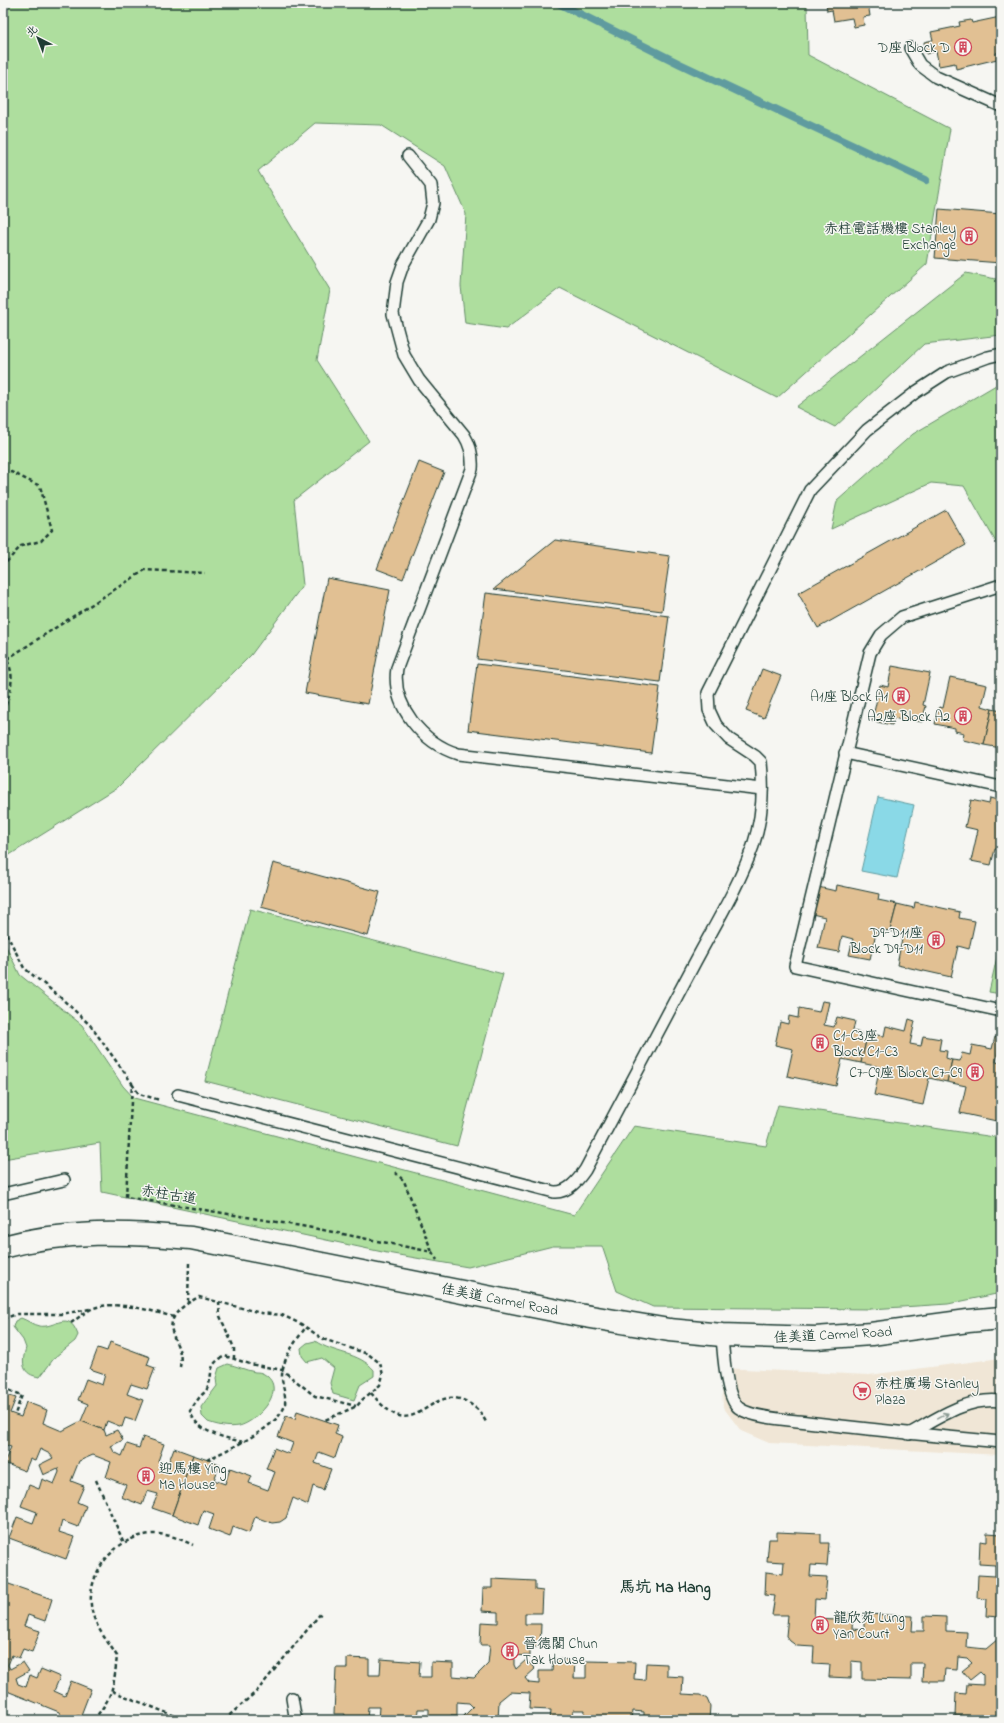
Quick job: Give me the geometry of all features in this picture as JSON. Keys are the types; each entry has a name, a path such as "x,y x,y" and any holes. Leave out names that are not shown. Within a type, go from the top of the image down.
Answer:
{"street":[{"name":"佳美道 Carmel Road","path":"3,1247 45,1238 77,1234 142,1234 191,1238 580,1315 669,1330 722,1336 822,1337 871,1334 968,1320 1001,1318"}],"lane":[{"path":"910,48 920,65 936,77 1001,106"},
{"path":"408,156 431,185 433,203 429,219 403,265 397,282 394,298 394,321 404,355 419,380 464,435 469,443 473,460 472,469 397,668 396,677 398,690 408,714 415,725 425,735 448,751 458,754 762,789"},
{"path":"178,1094 554,1192 566,1190 585,1170 744,868 758,826 762,789 761,762 755,756 729,739 716,725 709,710 707,698 709,689 728,656 810,490 867,430 916,392 947,372 988,357 1001,354"},
{"path":"1001,586 902,617 881,635 870,653 795,966 1001,1012"},
{"path":"845,753 1001,787"},
{"path":"3,1194 64,1180"},
{"path":"722,1336 730,1394 738,1408 755,1415 909,1434 1001,1442"},
{"path":"909,1434 956,1409 974,1402 988,1399 1001,1401"},
{"path":"292,1698 297,1720"}],"path":[{"path":"3,470 9,471 40,486 52,530 41,541 21,546 3,566"},
{"path":"6,659 145,570 204,573"},
{"path":"3,655 6,659 13,680 3,713"},
{"name":"赤柱古道","path":"3,927 24,968 60,997 90,1025 132,1083 126,1197 313,1228 432,1252 439,1263"},
{"path":"188,1302 189,1257"},
{"path":"180,1367 182,1358 172,1331 172,1322 177,1312 188,1302 199,1297 261,1313 282,1315 323,1339 368,1354 380,1363 383,1375 380,1384 357,1406 325,1420"},
{"path":"219,1302 220,1316 234,1348 234,1358"},
{"path":"3,1319 17,1314 61,1314 107,1304 174,1317"},
{"path":"71,1323 92,1308"},
{"path":"207,1460 243,1442 270,1425 280,1416 285,1404 282,1370 289,1352 306,1328"},
{"path":"243,1442 221,1437 201,1427 193,1420 190,1411 198,1398 206,1391 211,1378 212,1365 217,1360 225,1356 250,1364 282,1370 315,1396 357,1406"},
{"path":"3,1388 22,1395 15,1414"},
{"path":"370,1393 382,1405 397,1415 406,1416 418,1413 433,1403 446,1398 458,1398 474,1405 486,1422"},
{"path":"96,1480 124,1543"},
{"path":"93,1720 104,1707 112,1691 117,1656 100,1632 94,1619 91,1604 95,1576 102,1563 112,1551 124,1543 137,1537 152,1534 166,1535 193,1545"},
{"path":"224,1720 257,1691 321,1613"},
{"path":"112,1691 185,1720"}],"shaded area":[{"name":"赤柱廣場 Stanley Plaza","path":"1001,1358 1001,1455 769,1443 741,1431 723,1407 721,1368 869,1375"}],"green space":[{"path":"3,3 807,3 808,55 950,129 927,264 777,398 560,288 506,329 465,323 461,286 466,214 445,166 381,125 315,123 258,171 330,290 317,360 369,441 294,500 303,585 251,655 118,787 3,859"},
{"path":"966,273 1001,280 1001,335 924,344 835,427 796,407"},
{"path":"1001,382 1001,551 964,486 931,483 831,529 837,501 913,434"},
{"path":"250,909 503,974 457,1146 205,1081"},
{"path":"3,940 20,975 82,1025 123,1086 134,1098 574,1215 634,1126 766,1146 778,1105 1001,1138 1001,1293 948,1304 871,1309 653,1307 617,1291 602,1246 553,1246 468,1267 387,1253 102,1192 100,1143 3,1159"},
{"path":"999,948 1001,949 1001,994 989,992"},
{"path":"21,1318 39,1326 51,1325 66,1321 74,1327 78,1335 75,1341 55,1357 40,1377 30,1374 24,1367 23,1363 26,1348 23,1340 13,1327 15,1321"},
{"path":"315,1341 322,1345 354,1356 368,1364 374,1370 374,1376 360,1385 354,1400 333,1394 330,1383 334,1368 322,1358 307,1362 302,1356 301,1348 307,1343"},
{"path":"228,1364 263,1373 271,1380 273,1388 272,1396 268,1404 261,1412 246,1423 235,1427 208,1422 202,1416 201,1407 217,1386 216,1378 219,1368"}],"water":[{"path":"878,797 914,805 897,878 861,871"}],"building":[{"path":"826,3 868,3 870,16 863,17 864,25 854,27 852,18 834,21 832,10 827,11"},
{"name":"D座 Block D","path":"1000,17 1001,52 996,53 997,59 956,69 955,63 939,66 936,51 926,54 924,42 933,40 931,32 960,26 959,22 971,20 972,23"},
{"name":"赤柱電話機樓 Stanley Exchange","path":"939,209 1001,214 1001,263 935,258"},
{"path":"419,462 444,472 403,579 377,569"},
{"path":"946,510 966,545 818,628 798,593"},
{"path":"555,540 670,556 662,611 494,589"},
{"path":"327,578 390,590 368,704 305,693"},
{"path":"486,593 669,616 660,682 477,659"},
{"path":"477,664 660,687 651,753 468,730"},
{"name":"A1座 Block A1","path":"892,666 930,673 923,705 926,706 922,722 905,719 905,721 894,718 892,725 872,721 880,685 888,687"},
{"path":"762,669 781,676 764,718 746,711"},
{"name":"A2座 Block A2","path":"950,677 987,685 982,706 992,709 984,745 963,740 964,733 955,731 955,728 935,724 939,707 943,708"},
{"path":"992,709 1001,711 1001,748 984,745"},
{"path":"990,798 1001,801 1001,850 995,849 991,865 971,861 978,830 965,827 971,800 989,804"},
{"path":"273,863 380,892 368,936 261,907"},
{"path":"837,885 879,894 878,900 897,904 890,931 877,929 870,959 849,955 853,939 842,936 839,952 818,948 825,917 812,914 818,887 836,891"},
{"name":"D9-D11座 Block D9-D11","path":"915,902 960,912 959,918 975,921 969,949 958,946 951,977 897,965 903,934 890,931 897,904 914,908"},
{"name":"C1-C3座 Block C1-C3","path":"822,1001 829,1002 824,1025 834,1027 837,1017 855,1021 853,1031 861,1033 860,1040 866,1041 861,1063 842,1059 836,1086 787,1076 793,1049 775,1045 780,1022 788,1024 789,1016 798,1018 799,1008 819,1012"},
{"path":"909,1019 915,1021 910,1044 921,1046 923,1036 941,1039 939,1050 947,1051 946,1058 952,1060 947,1082 929,1078 923,1105 874,1095 880,1067 861,1063 866,1041 874,1042 876,1035 884,1036 886,1026 906,1031"},
{"name":"C7-C9座 Block C7-C9","path":"995,1037 1001,1039 996,1062 1001,1063 1001,1122 960,1113 966,1086 947,1082 952,1060 960,1061 962,1053 970,1055 972,1045 992,1049"},
{"path":"110,1342 150,1357 147,1365 155,1368 147,1389 131,1384 127,1394 143,1400 135,1421 125,1418 122,1427 107,1421 104,1430 81,1421 88,1404 78,1400 86,1379 102,1385 105,1374 90,1369 98,1348 107,1351"},
{"name":"迎馬樓 Ying Ma House","path":"3,1394 16,1398 10,1413 21,1417 26,1402 47,1410 43,1423 62,1431 81,1421 104,1430 106,1435 117,1430 123,1440 111,1446 114,1452 122,1456 127,1444 139,1448 143,1437 164,1444 158,1461 168,1464 174,1448 193,1455 172,1515 152,1508 158,1494 147,1491 142,1505 121,1497 126,1485 106,1477 111,1462 93,1455 79,1461 71,1481 84,1486 77,1502 86,1506 78,1527 62,1521 59,1532 74,1537 66,1559 9,1538 17,1517 33,1523 37,1512 21,1506 29,1485 39,1489 42,1479 54,1484 59,1472 58,1468 43,1475 39,1465 53,1458 50,1454 40,1449 35,1461 30,1459 25,1471 4,1463 11,1447 3,1444"},
{"name":"迎馬樓 Ying Ma House","path":"297,1411 338,1425 335,1434 342,1437 335,1458 319,1452 315,1463 331,1469 323,1490 313,1486 308,1505 293,1498 286,1518 280,1522 272,1523 255,1517 249,1533 233,1527 230,1537 209,1529 214,1514 203,1510 198,1525 172,1515 193,1455 220,1464 214,1480 225,1484 230,1468 252,1476 249,1483 268,1490 275,1472 266,1469 274,1448 289,1454 293,1443 278,1437 286,1416 295,1419"},
{"name":"龍欣苑 Lung Yan Court","path":"777,1532 821,1534 821,1543 829,1543 827,1566 811,1565 810,1576 827,1577 825,1600 815,1599 814,1619 836,1620 836,1613 853,1613 852,1629 864,1630 864,1614 913,1616 912,1631 924,1631 924,1616 946,1617 946,1631 967,1632 966,1647 986,1649 998,1639 999,1617 986,1616 987,1599 977,1598 978,1575 995,1576 995,1565 979,1564 980,1541 987,1542 987,1533 1001,1534 1001,1718 999,1718 999,1720 972,1720 972,1716 955,1716 956,1693 966,1694 967,1684 983,1685 983,1675 980,1672 970,1680 962,1671 972,1663 967,1658 958,1657 957,1670 945,1669 944,1681 922,1681 923,1663 911,1663 911,1680 862,1679 862,1662 851,1661 851,1678 829,1677 830,1665 813,1664 814,1647 797,1646 790,1641 786,1636 788,1615 772,1615 775,1596 765,1595 766,1572 783,1574 784,1562 767,1561 769,1539 777,1539"},
{"name":"晉德閣 Chun Tak House","path":"492,1579 535,1581 535,1590 543,1591 542,1613 525,1613 525,1624 541,1624 540,1647 530,1647 530,1656 514,1655 514,1665 516,1669 526,1660 535,1669 525,1678 529,1683 539,1684 539,1671 552,1671 553,1659 575,1660 574,1678 586,1678 586,1661 635,1662 634,1679 645,1680 646,1663 667,1664 667,1676 683,1677 682,1694 700,1695 707,1699 710,1706 709,1720 644,1720 644,1712 633,1711 632,1720 584,1720 585,1710 573,1710 572,1720 550,1720 551,1710 529,1709 530,1693 510,1692 499,1701 498,1720 483,1720 481,1715 476,1720 464,1720 462,1718 473,1707 469,1703 457,1702 457,1715 451,1715 451,1720 429,1720 429,1709 418,1709 417,1720 378,1720 379,1707 368,1707 367,1720 344,1720 345,1714 334,1714 336,1668 347,1668 347,1658 369,1659 369,1675 380,1675 381,1659 420,1662 419,1677 431,1677 431,1662 453,1663 453,1676 474,1678 488,1664 490,1645 480,1645 481,1622 498,1623 498,1612 482,1611 483,1588 492,1588"},
{"path":"3,1582 52,1599 45,1621 28,1615 24,1626 40,1631 32,1652 23,1649 19,1658 12,1655 8,1665 10,1669 23,1662 29,1671 16,1678 18,1684 26,1687 30,1675 37,1678 41,1669 60,1677 54,1691 65,1696 71,1681 91,1689 81,1715 63,1719 59,1712 7,1691 3,1693"}],"waterway":[{"path":"558,3 680,64 926,180"}],"place":[{"name":"D座 Block D","path":"963,47"},
{"name":"赤柱電話機樓 Stanley Exchange","path":"969,236"},
{"name":"A1座 Block A1","path":"901,696"},
{"name":"A2座 Block A2","path":"963,716"},
{"name":"D9-D11座 Block D9-D11","path":"936,940"},
{"name":"C1-C3座 Block C1-C3","path":"820,1043"},
{"name":"C7-C9座 Block C7-C9","path":"975,1072"},
{"name":"赤柱廣場 Stanley Plaza","path":"862,1391"},
{"name":"迎馬樓 Ying Ma House","path":"146,1476"},
{"name":"龍欣苑 Lung Yan Court","path":"820,1625"},
{"name":"晉德閣 Chun Tak House","path":"510,1651"}],"district":[{"name":"馬坑 Ma Hang","path":"665,1586"}]}
